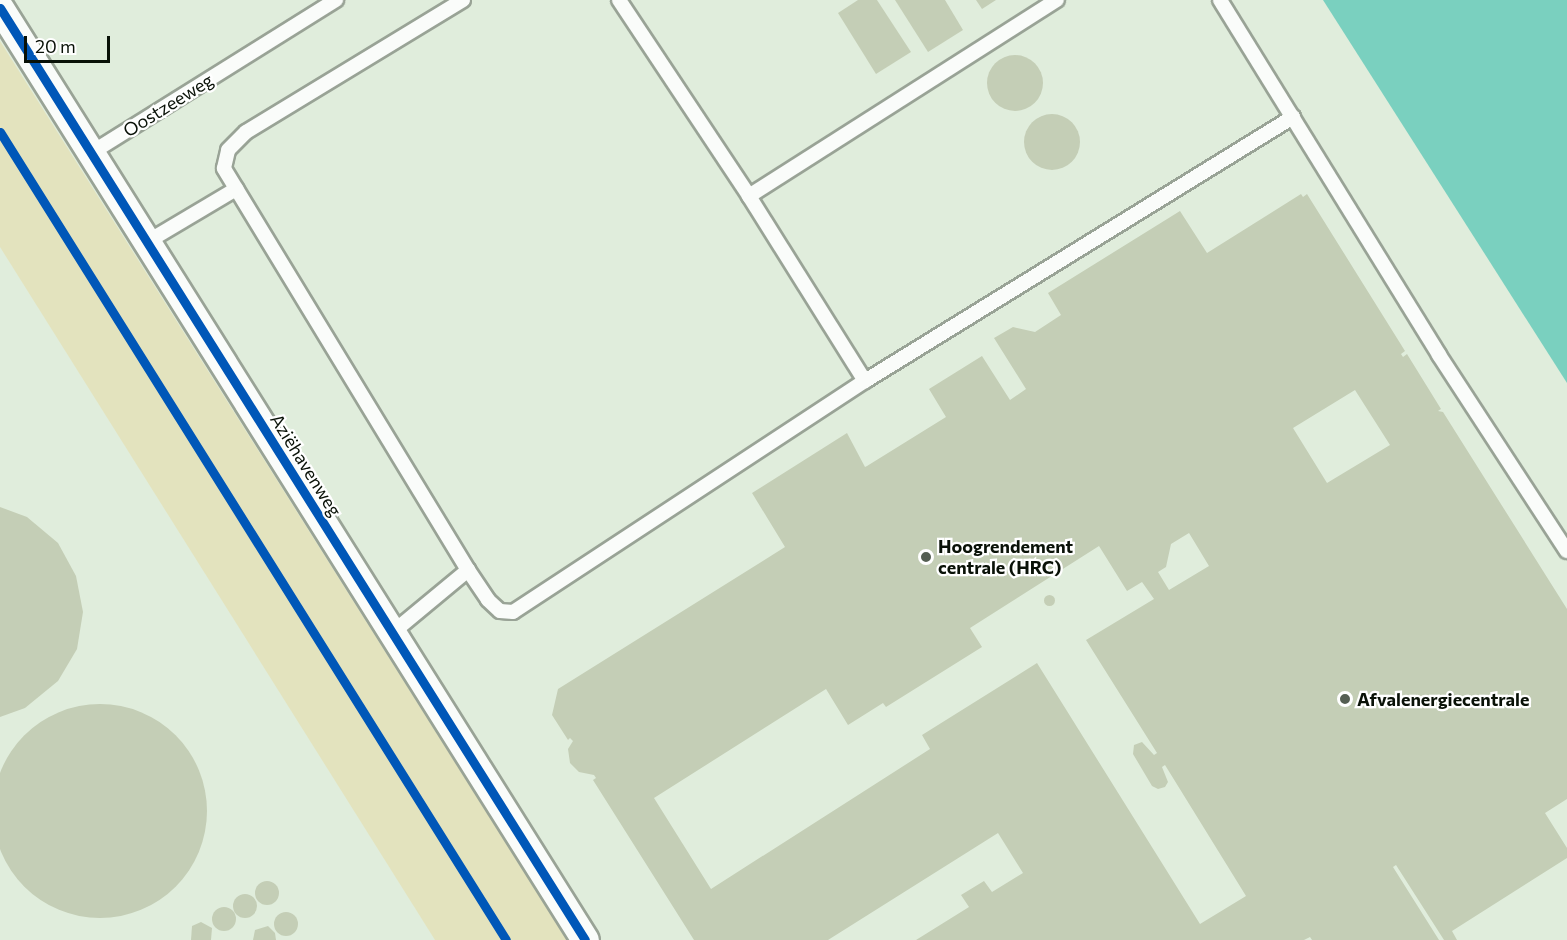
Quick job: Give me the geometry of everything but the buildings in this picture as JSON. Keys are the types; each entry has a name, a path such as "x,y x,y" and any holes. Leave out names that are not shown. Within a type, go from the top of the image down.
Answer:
{"street":[{"name":"Aziëhavenweg","path":"0,8 585,940"}],"lane":[{"name":"Oostzeeweg","path":"91,153 336,0"},
{"path":"464,0 246,132 228,150 224,168 468,570 488,600 500,611 513,612 865,381 1293,117"},
{"path":"619,0 749,196 865,381"},
{"path":"749,196 1057,0"},
{"path":"1220,0 1439,354 1567,551"},
{"path":"147,242 236,189"},
{"path":"392,633 468,570"}],"green space":[{"path":"0,41 567,940 435,940 0,247"}],"water":[{"path":"1323,0 1567,0 1567,383"}],"cycle path":[{"path":"0,8 585,940"},
{"path":"0,132 506,940"}],"place":[{"name":"Hoogrendement centrale (HRC)","path":"926,557"},
{"name":"Afvalenergiecentrale","path":"1345,699"}]}
